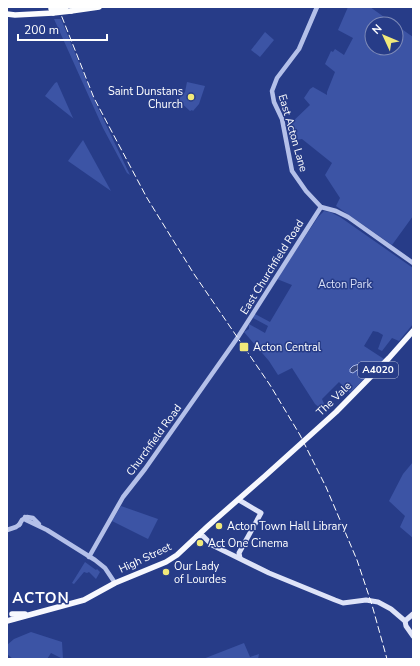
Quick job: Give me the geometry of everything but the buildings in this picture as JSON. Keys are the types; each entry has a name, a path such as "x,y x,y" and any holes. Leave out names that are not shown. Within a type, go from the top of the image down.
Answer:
{"highway":[{"path":"7,14 16,15 52,11 66,7"},
{"path":"7,11 71,11 99,7"}],"main road":[{"name":"The Vale","path":"282,462 349,400 390,358 413,331"},
{"name":"High Street","path":"9,616 36,614 84,600 115,583 171,559 282,462"},
{"path":"238,555 261,513 239,500"},
{"path":"205,529 206,539"},
{"path":"197,536 203,536 212,545 238,555 269,573 343,602 366,600 378,602 391,609 405,621 406,626 413,636"},
{"path":"405,621 413,614"}],"street":[{"name":"East Acton Lane","path":"317,7 299,49 277,78 273,86 272,96 282,119 292,172 306,191 321,207 336,211 348,217 413,263"},
{"name":"East Churchfield Road","path":"238,338 321,207"},
{"name":"Churchfield Road","path":"89,557 123,497 238,338"},
{"path":"7,530 16,527 26,519 103,566 115,583"}],"green space":[{"path":"348,7 370,7 383,16 364,16 364,56 404,56 404,31 413,37 413,216 392,245 336,206 340,198 325,175 332,163 302,139 290,141 287,127 310,105 304,98 310,89 313,87 327,95 335,72 325,64 331,51 333,52 335,49 344,55 353,38 338,30"},
{"path":"54,19 61,19 96,104 130,175 127,173 103,128"},
{"path":"265,32 274,40 260,57 251,50"},
{"path":"57,82 73,118 74,119 45,96"},
{"path":"187,82 205,86 199,104 193,111 190,111 178,100 185,92"},
{"path":"83,140 111,191 68,161"},
{"name":"Acton Park","path":"324,211 340,217 413,268 413,324 399,341 392,338 382,351 378,349 383,335 373,331 364,346 384,359 350,393 339,382 322,399 325,406 321,409 315,404 292,368 278,375 269,361 244,332 249,329 249,324 265,333 268,326 253,318 255,314 270,322 292,285 277,279 318,217"},
{"path":"413,462 413,538 400,527 405,516 389,501 403,474"},
{"path":"121,506 158,519 148,539 112,521"},
{"path":"85,562 100,572 96,579 89,572 84,572 74,584 72,583"},
{"path":"31,632 62,642 63,659 51,653 47,659 13,659 7,654 7,645 14,639"},
{"path":"244,643 250,657 259,654 258,659 203,659"}],"shaded area":[{"path":"362,363 364,366 362,368 353,373 350,372 350,369 353,366"}],"railway":[{"path":"58,7 94,98 147,198 194,274 270,385 300,435 326,487 357,560 372,605 387,659"}],"place":[{"name":"Saint Dunstans Church","path":"191,97"},
{"name":"Acton Central","path":"244,347"},
{"name":"Acton Town Hall Library","path":"219,526"},
{"name":"Act One Cinema","path":"200,543"},
{"name":"Our Lady of Lourdes","path":"166,572"}],"district":[{"name":"ACTON","path":"41,598"}]}
